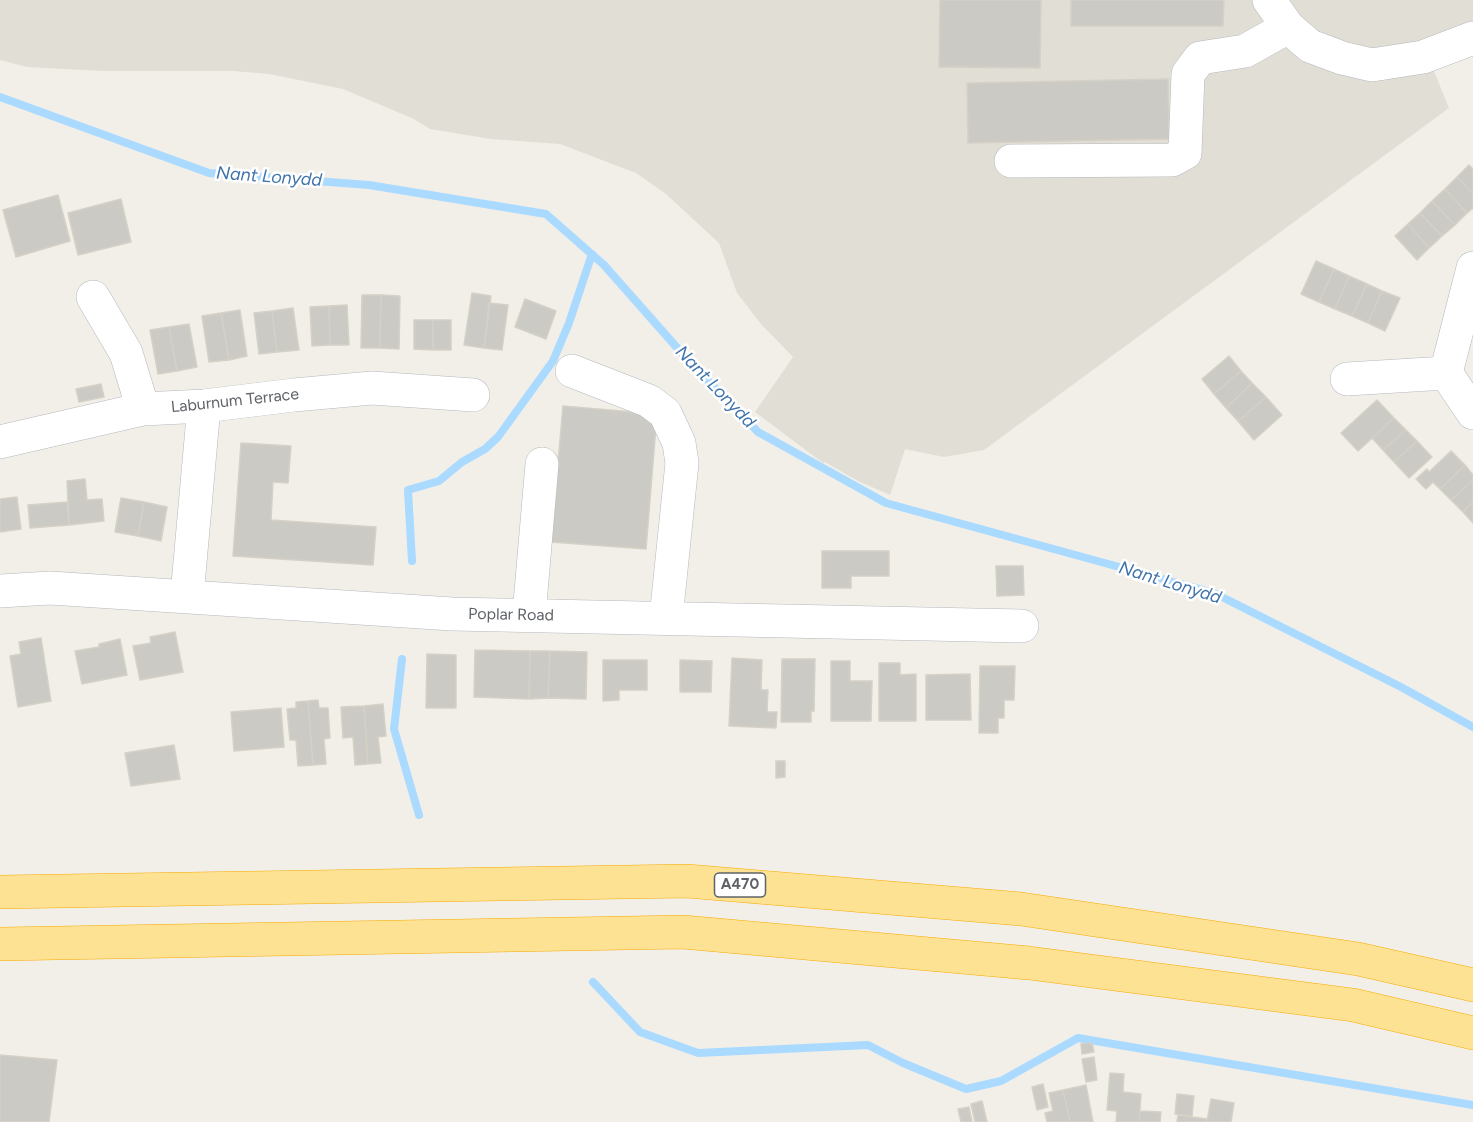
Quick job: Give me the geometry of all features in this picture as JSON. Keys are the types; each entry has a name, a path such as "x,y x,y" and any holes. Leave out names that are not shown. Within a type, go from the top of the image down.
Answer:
{"highway":[{"name":"A470","path":"0,892 687,880 1021,909 1358,959 1473,985"},
{"path":"0,944 683,932 1041,964 1353,1005 1473,1033"}],"street":[{"path":"1269,0 1288,27 1310,46 1342,58 1372,65 1423,57 1473,38"},
{"path":"1011,161 1172,160 1185,153 1188,74 1200,58 1245,51 1288,27"},
{"path":"1473,268 1446,373 1473,413"},
{"path":"93,297 126,353 143,409"},
{"path":"572,371 650,401 665,413 679,442 682,463 666,618"},
{"path":"1347,379 1446,373"},
{"name":"Laburnum Terrace","path":"0,442 143,409 204,406 372,388 472,395"},
{"path":"187,596 204,406"},
{"path":"529,615 542,464"},
{"name":"Poplar Road","path":"0,591 50,588 452,614 1022,626"}],"shaded area":[{"path":"0,0 1473,0 1473,53 1433,69 1449,108 984,450 944,457 905,449 890,495 823,463 755,412 793,357 761,324 737,293 719,243 666,194 636,173 560,144 491,139 430,129 414,119 343,89 269,74 233,71 104,71 27,67 0,60"}],"building":[{"path":"940,0 1041,0 1040,68 939,67"},
{"path":"1071,0 1224,0 1223,26 1071,26"},
{"path":"1168,79 1169,139 968,143 967,83"},
{"path":"1469,165 1473,169 1473,194 1457,177"},
{"path":"1457,177 1473,194 1473,208 1467,213 1445,189"},
{"path":"1445,189 1467,213 1455,225 1432,201"},
{"path":"58,195 70,241 16,257 3,210"},
{"path":"121,199 131,242 78,255 68,213"},
{"path":"1432,201 1455,225 1442,236 1420,213"},
{"path":"1420,213 1442,236 1429,248 1408,224"},
{"path":"1408,224 1429,248 1417,260 1395,236"},
{"path":"1316,261 1334,269 1319,302 1301,294"},
{"path":"1334,269 1349,276 1335,309 1319,302"},
{"path":"1349,276 1367,284 1352,316 1335,309"},
{"path":"1367,284 1382,291 1368,323 1352,316"},
{"path":"1382,291 1400,298 1385,331 1368,323"},
{"path":"472,293 491,296 484,348 464,345"},
{"path":"362,295 381,295 380,348 361,348"},
{"path":"381,295 400,296 399,349 380,348"},
{"path":"525,299 556,311 546,339 515,327"},
{"path":"489,303 508,305 502,350 484,348"},
{"path":"347,305 349,345 330,345 329,306"},
{"path":"329,306 330,345 312,346 310,307"},
{"path":"293,308 299,350 277,352 272,311"},
{"path":"240,310 247,356 229,360 221,313"},
{"path":"272,311 277,352 259,354 254,313"},
{"path":"221,313 229,360 209,362 202,316"},
{"path":"414,320 433,320 433,350 414,349"},
{"path":"433,320 451,320 451,350 433,350"},
{"path":"189,324 197,367 177,371 169,327"},
{"path":"169,327 177,371 158,374 150,330"},
{"path":"1229,356 1241,371 1214,394 1202,379"},
{"path":"1241,371 1252,383 1226,408 1214,394"},
{"path":"1252,383 1266,397 1238,421 1226,408"},
{"path":"101,384 104,397 79,402 76,389"},
{"path":"1266,397 1282,415 1254,440 1238,421"},
{"path":"1377,400 1394,418 1358,451 1341,433"},
{"path":"563,406 657,414 646,549 551,542"},
{"path":"1394,418 1406,430 1383,450 1372,438"},
{"path":"1406,430 1417,441 1394,462 1383,450"},
{"path":"1417,441 1432,457 1409,478 1394,462"},
{"path":"241,443 291,446 288,483 273,482 271,520 376,527 373,565 233,556"},
{"path":"1451,451 1465,465 1440,489 1433,482 1426,489 1416,479 1427,469 1429,472"},
{"path":"1465,465 1473,475 1473,480 1451,500 1440,489"},
{"path":"85,479 87,500 102,499 104,521 69,525 67,481"},
{"path":"1473,480 1473,502 1463,512 1451,500"},
{"path":"17,497 21,529 0,532 0,499"},
{"path":"121,498 144,502 138,536 115,532"},
{"path":"67,502 69,525 30,528 28,505"},
{"path":"144,502 167,507 161,541 138,536"},
{"path":"1473,502 1473,523 1463,512"},
{"path":"822,551 889,551 889,576 851,576 851,588 822,588"},
{"path":"996,566 1023,566 1024,595 997,596"},
{"path":"175,632 183,672 140,680 133,646 151,643 150,637"},
{"path":"41,638 51,701 18,707 10,656 21,654 19,642"},
{"path":"120,639 127,675 82,684 75,651 99,647 99,644"},
{"path":"475,650 530,651 529,699 474,697"},
{"path":"530,651 550,651 548,698 529,699"},
{"path":"550,651 587,652 586,699 548,698"},
{"path":"427,654 456,655 456,708 426,708"},
{"path":"732,658 762,660 761,690 768,690 767,712 777,712 776,728 729,726"},
{"path":"782,659 815,659 814,711 811,711 811,722 781,722"},
{"path":"603,660 647,660 647,690 619,690 619,700 603,701"},
{"path":"680,660 712,661 711,692 680,692"},
{"path":"831,661 850,661 850,681 872,681 871,721 831,721"},
{"path":"879,663 900,663 900,675 916,674 916,721 879,721"},
{"path":"980,666 1015,666 1014,700 1004,700 1004,718 998,718 998,733 979,733"},
{"path":"970,674 971,720 926,720 926,675"},
{"path":"318,700 319,708 328,708 330,738 324,739 326,764 313,765 308,701"},
{"path":"308,701 313,765 298,766 296,740 290,740 287,709 296,708 296,702"},
{"path":"383,704 386,736 378,737 381,763 368,764 364,706"},
{"path":"364,706 368,764 355,765 353,737 343,738 341,707"},
{"path":"281,708 284,747 234,751 231,712"},
{"path":"174,745 180,779 131,786 125,753"},
{"path":"776,761 785,761 785,777 776,778"},
{"path":"1092,1043 1094,1052 1082,1054 1081,1044"},
{"path":"0,1055 57,1060 49,1122 0,1122"},
{"path":"1094,1057 1097,1080 1086,1082 1082,1059"},
{"path":"1110,1073 1124,1074 1123,1092 1141,1094 1139,1122 1116,1122 1117,1111 1107,1110"},
{"path":"1043,1084 1048,1107 1037,1110 1032,1087"},
{"path":"1086,1085 1093,1122 1070,1122 1063,1090"},
{"path":"1063,1090 1070,1122 1047,1122 1045,1113 1053,1111 1049,1093"},
{"path":"1177,1094 1194,1096 1192,1116 1175,1114"},
{"path":"1211,1099 1234,1103 1231,1122 1207,1122"},
{"path":"982,1101 987,1122 975,1122 971,1104"},
{"path":"969,1107 972,1122 961,1122 958,1109"},
{"path":"1140,1111 1161,1112 1160,1122 1139,1122"},
{"path":"1178,1115 1207,1119 1207,1122 1177,1122"}],"waterway":[{"name":"Nant Lonydd","path":"0,97 209,173 369,185 546,214 604,265 687,359 758,432 886,503 1214,593 1401,687 1473,727"},
{"path":"412,561 408,490 439,481 462,462 485,449 498,437 553,361 569,323 592,254"},
{"path":"402,659 394,729 419,815"},
{"path":"593,982 640,1032 698,1053 868,1045 903,1063 966,1089 1001,1081 1078,1038 1473,1105"}]}
